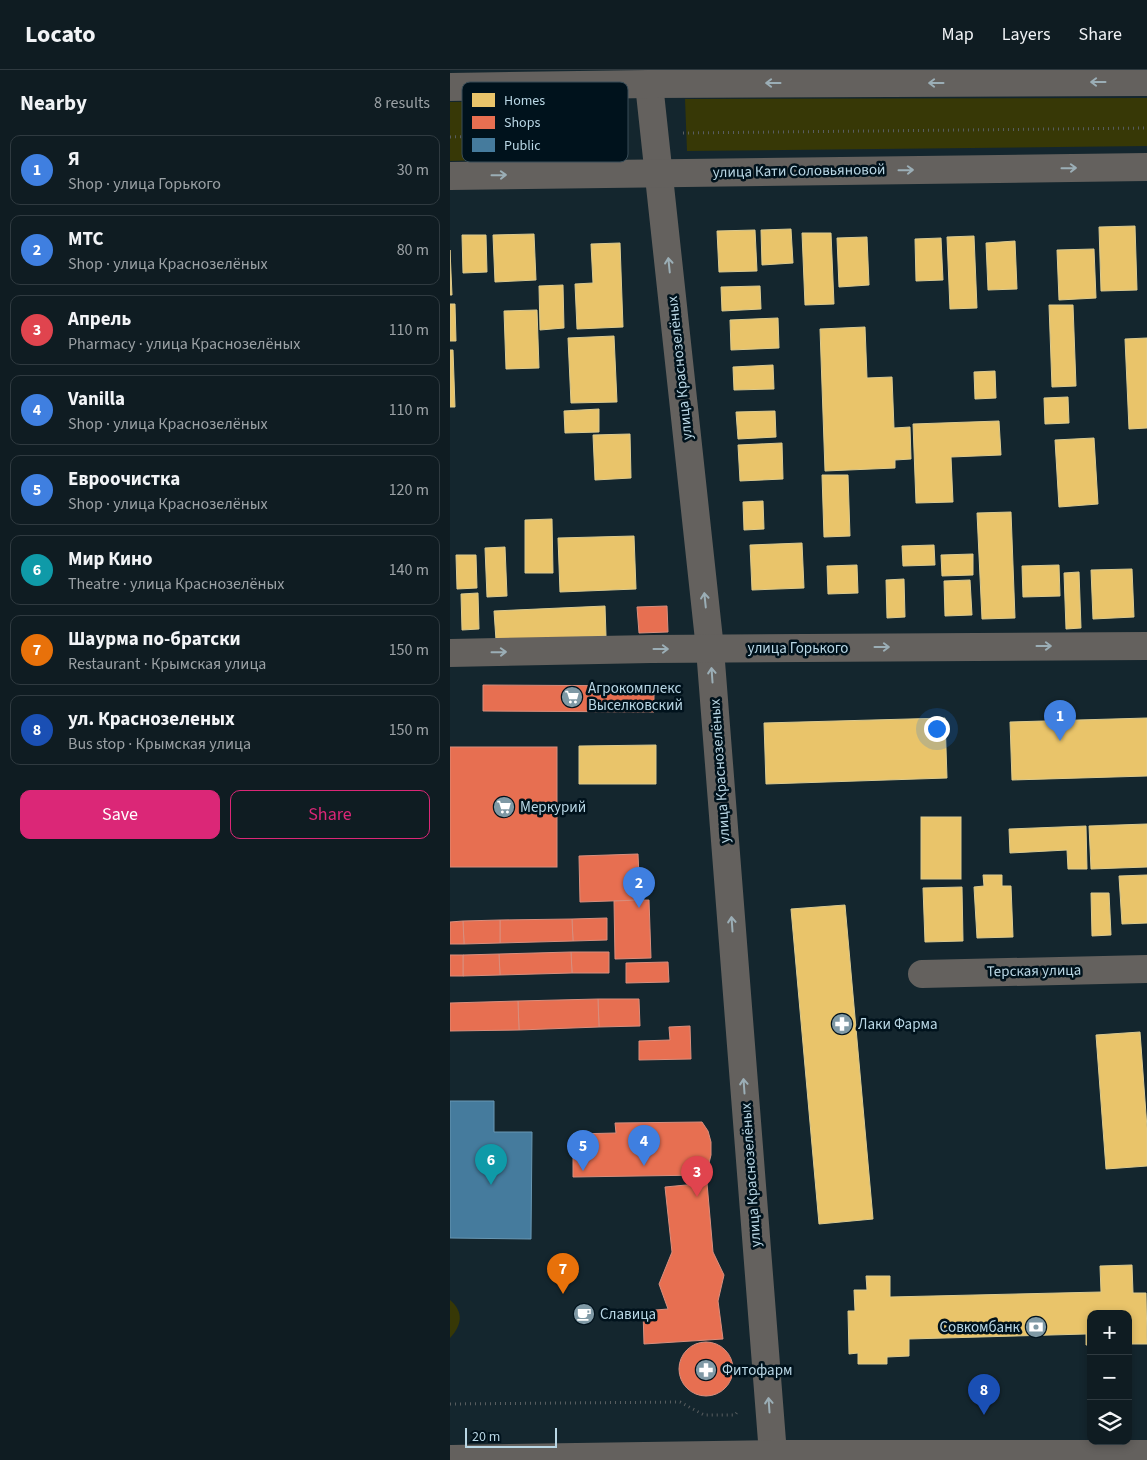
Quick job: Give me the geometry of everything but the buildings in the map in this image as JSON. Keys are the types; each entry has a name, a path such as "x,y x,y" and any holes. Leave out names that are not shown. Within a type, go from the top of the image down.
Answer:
{"street":[{"path":"628,84 1147,82"},
{"name":"улица Краснозелёных","path":"649,84 710,649 773,1457"},
{"name":"улица Кати Соловьяновой","path":"450,176 1147,167"},
{"name":"улица Горького","path":"450,653 650,649 1147,646"},
{"name":"Терская улица","path":"922,974 1147,969"},
{"path":"450,1459 1147,1454"}],"path":[{"path":"628,134 1147,128"},
{"path":"450,1404 680,1402 704,1415 735,1415 747,1402 769,1402"}],"shaded area":[{"path":"1147,98 1147,146 687,151 685,99"},
{"path":"450,102 462,102 462,161 450,161"},
{"path":"450,1300 458,1309 460,1319 457,1328 450,1338"}],"place":[{"name":"Агрокомплекс Выселковский","path":"572,697"},
{"name":"Я","path":"1060,741"},
{"name":"Меркурий","path":"504,807"},
{"name":"МТС","path":"639,908"},
{"name":"Лаки Фарма","path":"842,1024"},
{"name":"Vanilla","path":"644,1166"},
{"name":"Евроочистка","path":"583,1171"},
{"name":"Мир Кино","path":"491,1185"},
{"name":"Апрель","path":"697,1197"},
{"name":"Шаурма по-братски","path":"563,1294"},
{"name":"Славица","path":"584,1314"},
{"name":"Совкомбанк","path":"1036,1327"},
{"name":"Фитофарм","path":"706,1370"},
{"name":"ул. Краснозеленых","path":"984,1415"}]}
